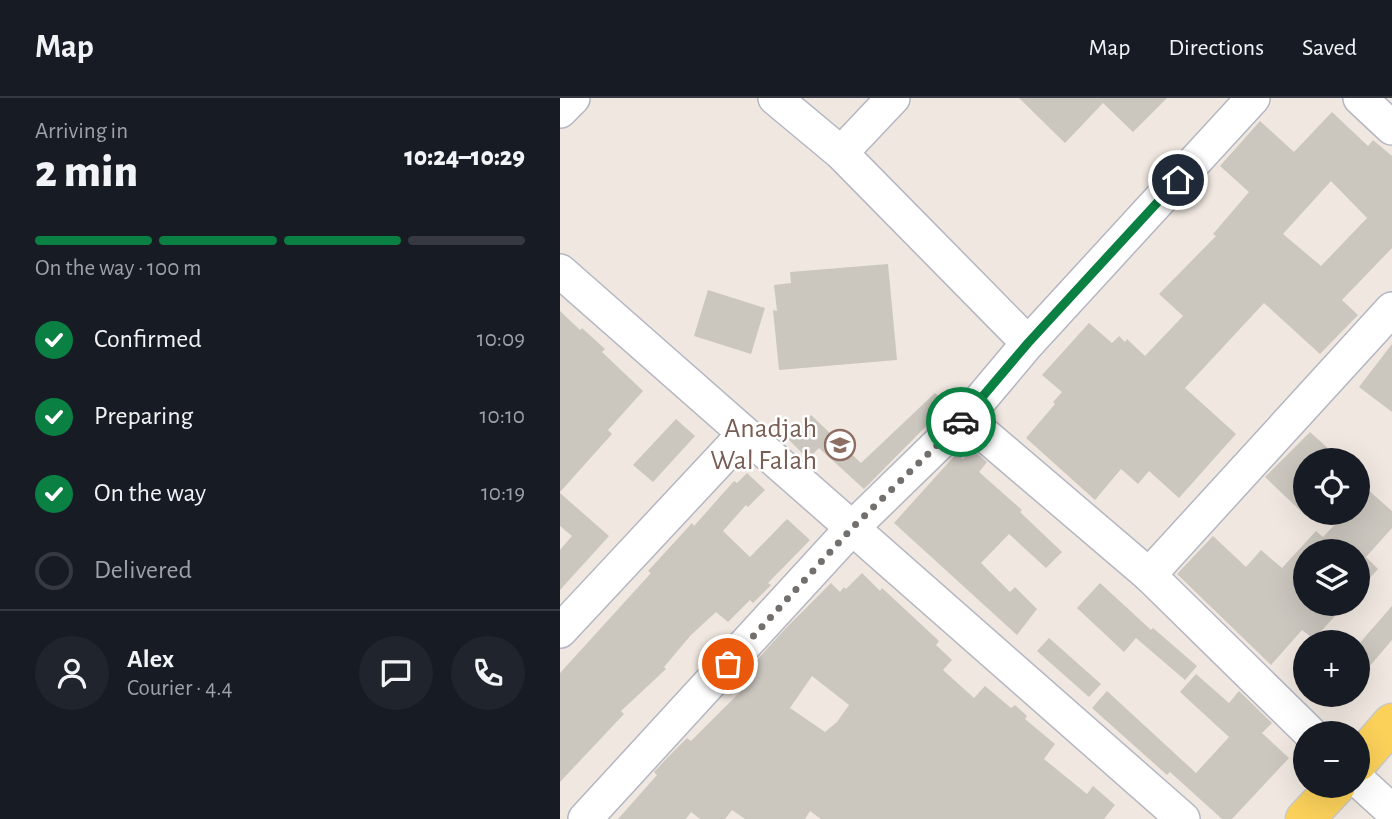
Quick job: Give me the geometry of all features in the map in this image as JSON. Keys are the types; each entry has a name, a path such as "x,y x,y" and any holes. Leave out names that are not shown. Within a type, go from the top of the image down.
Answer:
{"main road":[{"path":"1370,748 1392,723"},
{"path":"1305,819 1325,798"}],"street":[{"path":"560,111 573,98"},
{"path":"775,98 841,153 1028,343"},
{"path":"841,153 893,98"},
{"path":"585,819 852,528 965,418 1028,343 1253,98"},
{"path":"1360,98 1392,128"},
{"path":"560,271 1183,819"},
{"path":"1149,575 1392,309"},
{"path":"965,418 1149,575 1298,721"},
{"path":"560,631 744,434"},
{"path":"1370,791 1392,811"}],"building":[{"path":"1019,98 1167,98 1133,132 1103,103 1065,143"},
{"path":"1332,112 1368,146 1373,140 1392,156 1392,248 1342,300 1358,315 1320,354 1264,303 1185,388 1236,434 1179,498 1149,471 1138,484 1121,469 1095,500 1026,438 1062,392 1042,375 1089,323 1112,343 1119,336 1125,342 1127,339 1145,356 1183,316 1159,294 1216,236 1213,234 1249,192 1220,166 1260,121 1294,152","holes":["1331,181 1367,218 1321,266 1283,234"]},
{"path":"888,264 897,360 779,370 773,310 777,311 774,285 791,283 790,272"},
{"path":"708,290 765,308 751,354 694,336"},
{"path":"560,311 605,349 602,352 643,391 608,430 612,434 560,492"},
{"path":"1392,344 1392,412 1359,387"},
{"path":"935,393 948,404 864,489 819,448 808,459 788,439 811,415 861,463"},
{"path":"676,419 695,436 653,482 633,465"},
{"path":"1310,432 1328,448 1294,448"},
{"path":"972,449 987,462 979,472 1022,510 1020,512 1062,552 1046,568 1009,534 981,563 1010,592 1015,587 1037,609 1017,635 894,523 957,453 963,459"},
{"path":"1293,449 1293,504 1265,477"},
{"path":"747,473 765,490 748,507 746,505 723,531 750,557 787,519 810,540 768,583 771,585 753,603 750,600 728,622 716,612 691,635 664,667 666,669 621,711 624,714 560,782 560,673 651,573 648,571 692,523 694,526 734,481 737,483"},
{"path":"1370,492 1392,511 1392,528 1370,553 1370,539 1309,539 1316,531 1323,537 1334,525 1370,525"},
{"path":"560,493 609,536 560,590 560,550 572,536 560,526"},
{"path":"1213,536 1246,567 1261,550 1282,568 1293,556 1293,616 1335,616 1322,630 1293,630 1293,640 1271,665 1177,574"},
{"path":"1370,561 1378,569 1370,578"},
{"path":"862,573 939,641 936,645 952,660 943,670 974,698 985,686 1011,708 1015,705 1027,716 1025,719 1055,744 1044,759 1087,794 1093,786 1115,805 1104,819 821,819 810,811 805,819 745,819 732,810 725,819 700,819 691,812 686,819 618,819 657,775 654,772 668,757 687,738 691,741 753,679 745,673 786,628 831,583 840,592 844,587 846,589","holes":["812,676 849,705 837,722 825,732 790,708"]},
{"path":"1100,583 1151,630 1153,628 1197,666 1185,680 1136,638 1124,652 1077,608"},
{"path":"1392,606 1392,640 1370,666 1370,631"},
{"path":"1049,638 1101,684 1089,697 1037,651"},
{"path":"1196,674 1229,703 1239,691 1272,723 1262,733 1289,758 1232,819 1222,819 1170,772 1167,775 1092,708 1107,691 1196,773 1229,737 1180,692"}],"way so far":[{"path":"728,664 852,528 961,422"}],"place":[{"name":"Anadjah Wal Falah","path":"840,445"}],"route":[{"path":"961,422 1028,343 1178,180"}]}
